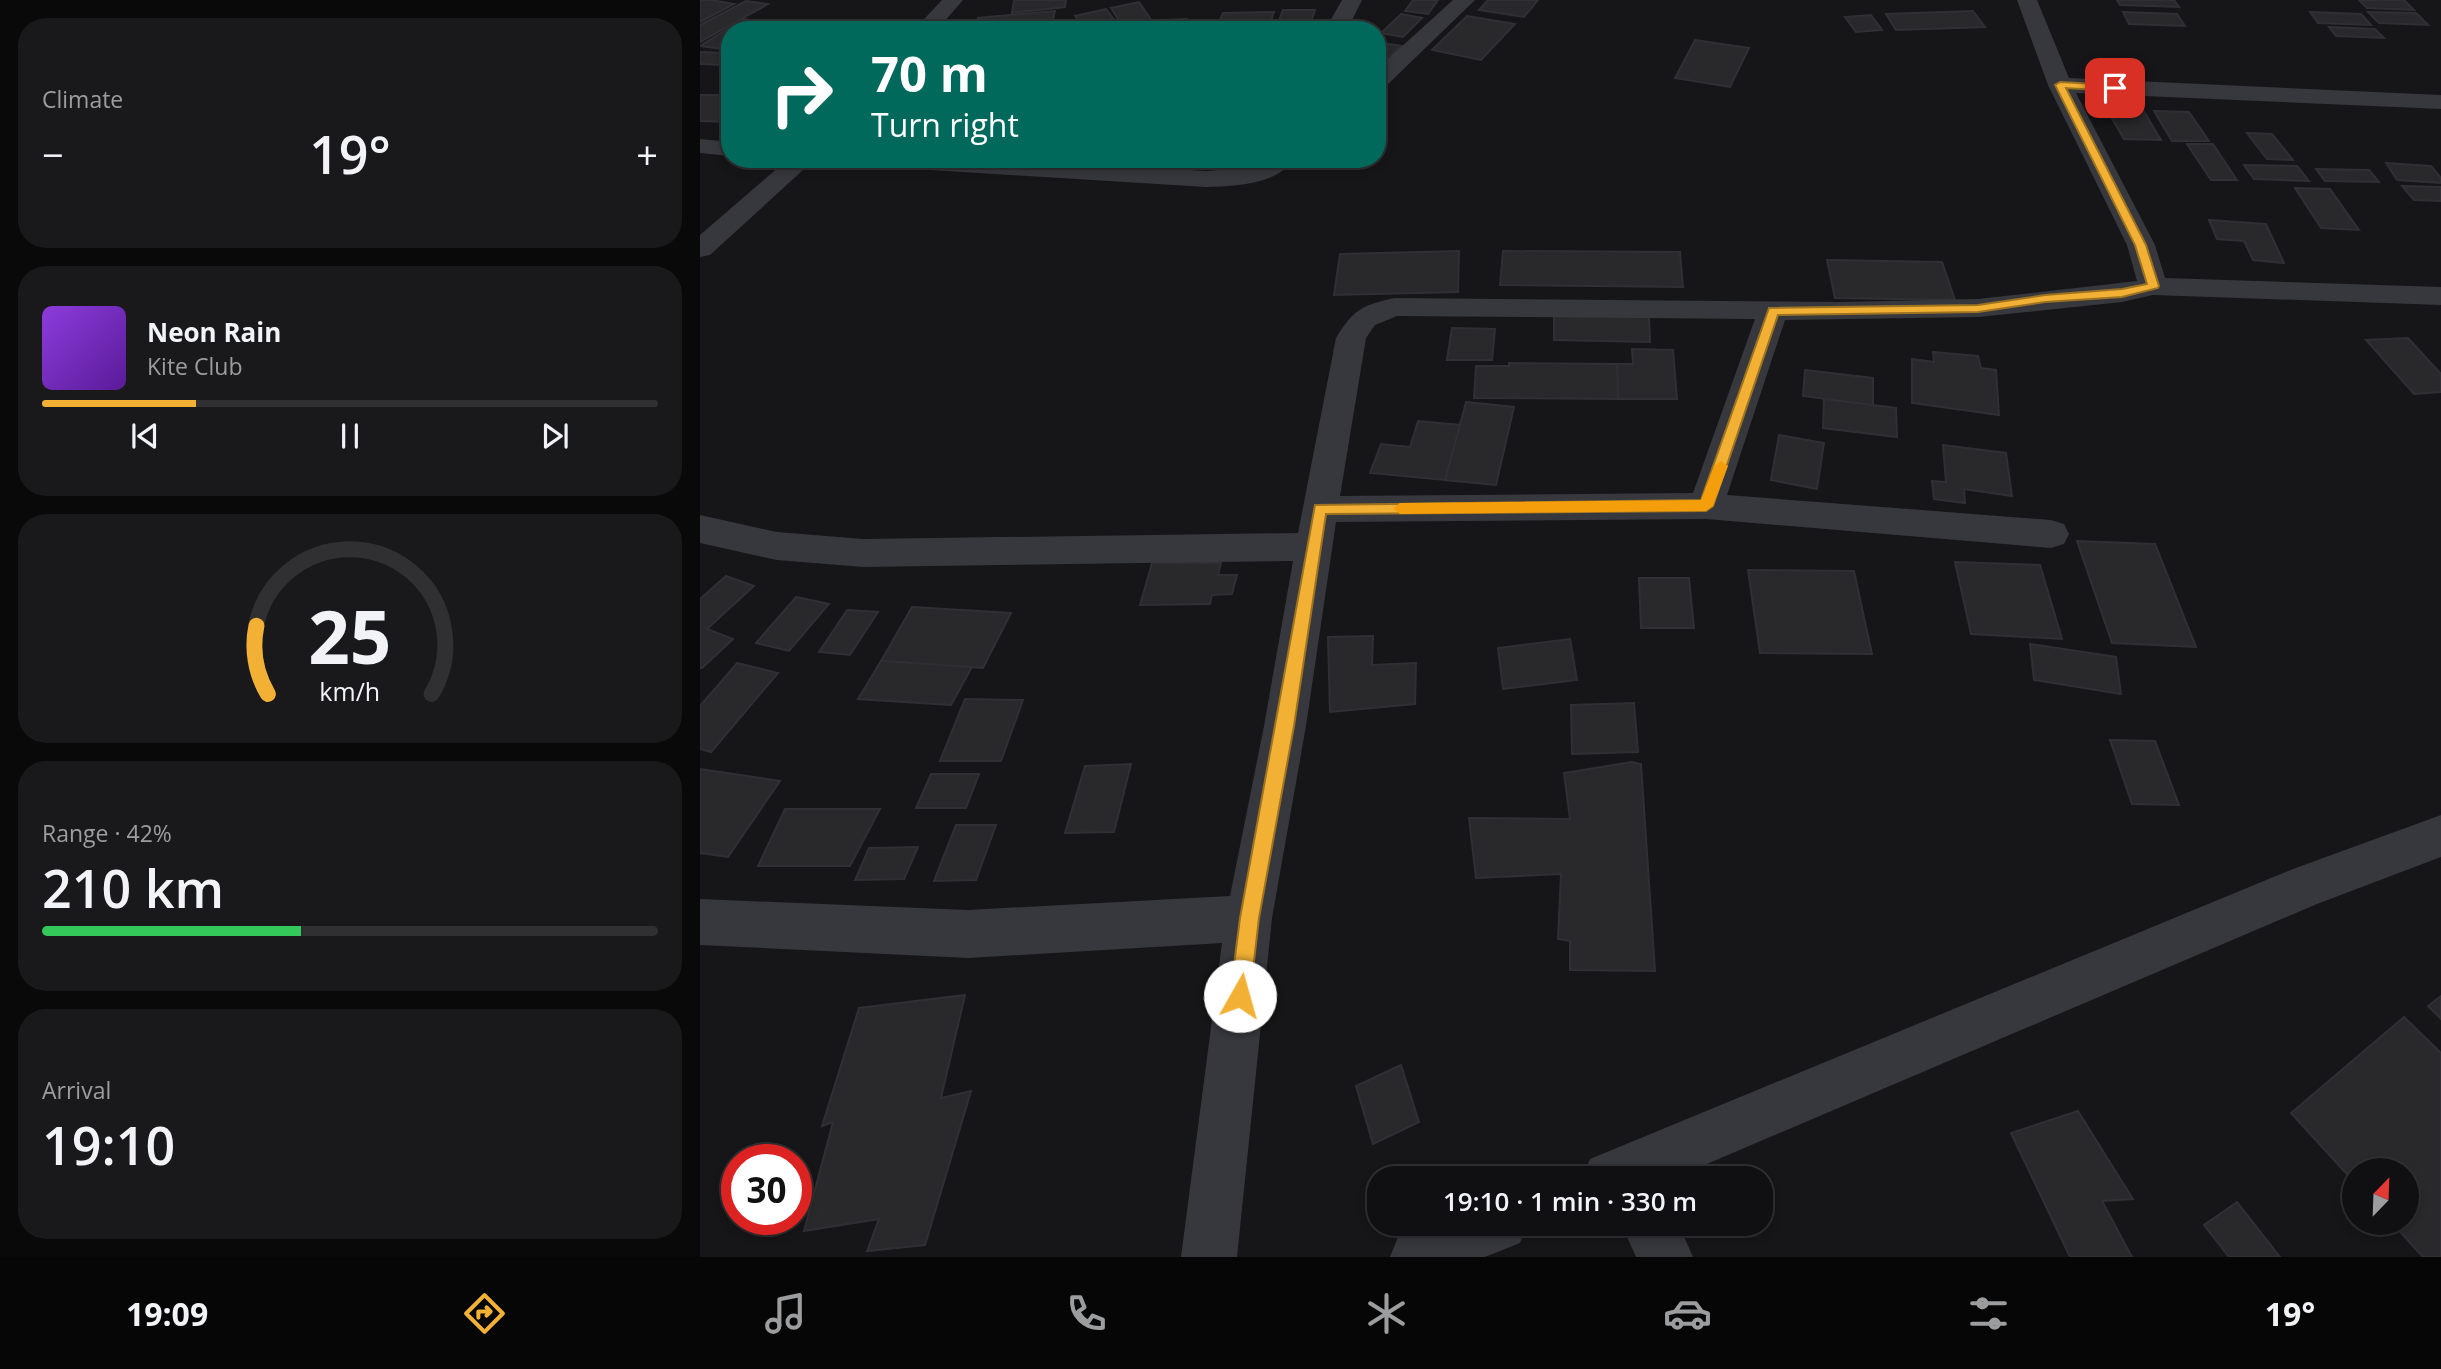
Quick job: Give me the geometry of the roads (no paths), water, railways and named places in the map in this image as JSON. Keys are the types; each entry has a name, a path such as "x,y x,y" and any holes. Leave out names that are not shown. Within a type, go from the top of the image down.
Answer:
{"street":[{"path":"933,21 953,0"},
{"path":"1341,21 1352,0"},
{"path":"1386,74 1465,0"},
{"path":"2027,0 2060,85 2141,245 2153,286"},
{"path":"2060,85 2441,102"},
{"path":"700,146 721,148"},
{"path":"700,249 793,168"},
{"path":"1206,168 1269,168"},
{"path":"1209,1257 1249,918 1285,726 1351,338 1364,318 1394,307 1773,311 1978,308 2122,293 2153,286 2441,296"},
{"path":"1706,506 1773,311"},
{"path":"700,529 777,546 863,553 1706,506 2050,534"},
{"path":"1644,1166 2296,890 2441,836"},
{"path":"700,922 968,934 1249,918"},
{"path":"1419,1257 1469,1236"},
{"path":"1655,1236 1665,1257"}]}
